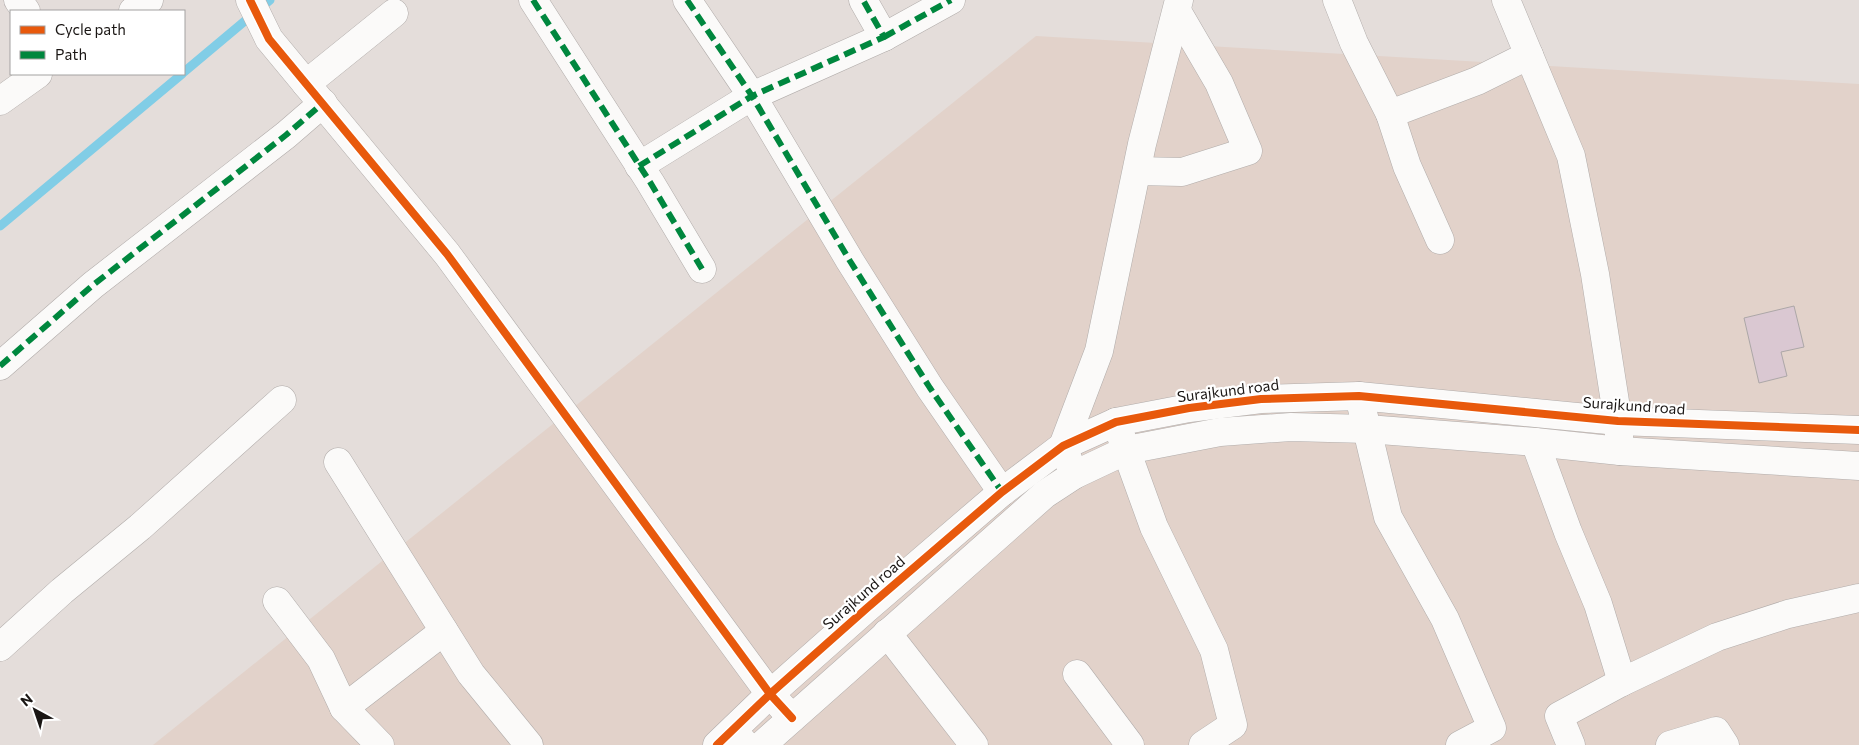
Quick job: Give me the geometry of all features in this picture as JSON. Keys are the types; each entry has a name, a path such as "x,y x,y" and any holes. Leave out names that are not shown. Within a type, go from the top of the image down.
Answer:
{"street":[{"path":"134,10 149,0"},
{"path":"533,0 702,269"},
{"path":"687,0 752,96 850,261 930,388 1020,515"},
{"path":"863,0 884,37"},
{"path":"639,166 752,96 884,37 951,0"},
{"path":"1337,0 1354,42 1390,114 1407,166 1440,240"},
{"path":"1506,0 1570,156 1595,274 1618,421 1620,451"},
{"path":"1074,475 1063,446 1099,351 1142,144 1178,5"},
{"path":"1137,171 1182,172 1248,151 1219,84 1178,5"},
{"path":"254,9 269,39 448,254 770,694 792,718"},
{"path":"0,366 93,285 286,135 315,94 394,12"},
{"path":"1390,114 1477,81 1529,55"},
{"path":"0,101 37,75"},
{"path":"1359,396 1388,516 1445,619 1492,728 1460,745"},
{"name":"Surajkund road","path":"732,740 770,694 1002,492 1063,446 1116,422 1190,408 1261,399 1359,396 1618,421 1859,430"},
{"path":"0,647 62,591 140,527 282,400"},
{"path":"1116,422 1154,527 1214,650 1233,725 1203,745"},
{"path":"762,745 1045,494 1074,475 1127,450 1220,432 1291,427 1367,429 1536,442 1620,451 1859,466"},
{"path":"1536,442 1568,532 1598,604 1622,682"},
{"path":"338,462 471,674 529,745"},
{"path":"1571,745 1559,716 1622,682 1717,637 1788,614 1859,598"},
{"path":"277,601 321,659 344,708 380,745"},
{"path":"344,708 444,631"},
{"path":"887,633 974,745"},
{"path":"1077,674 1130,745"},
{"path":"1670,745 1716,731 1725,745"}],"shaded area":[{"path":"1036,36 1859,84 1859,745 153,745"}],"building":[{"path":"1794,306 1804,347 1781,352 1787,376 1759,383 1744,318"}],"waterway":[{"path":"185,71 270,0"},
{"path":"0,226 181,75"}],"marked path":[{"path":"533,0 650,182 702,269"},
{"path":"687,0 752,96 850,261 930,388 1002,492"},
{"path":"639,166 752,96 884,37 863,0"},
{"path":"884,37 951,0"},
{"path":"0,366 93,285 286,135 323,103"}],"cycle path":[{"path":"250,0 269,39 447,254 770,694 792,718"},
{"path":"717,745 770,694 1002,492 1063,446 1116,422 1189,408 1261,399 1359,396 1618,421 1859,430"}]}
